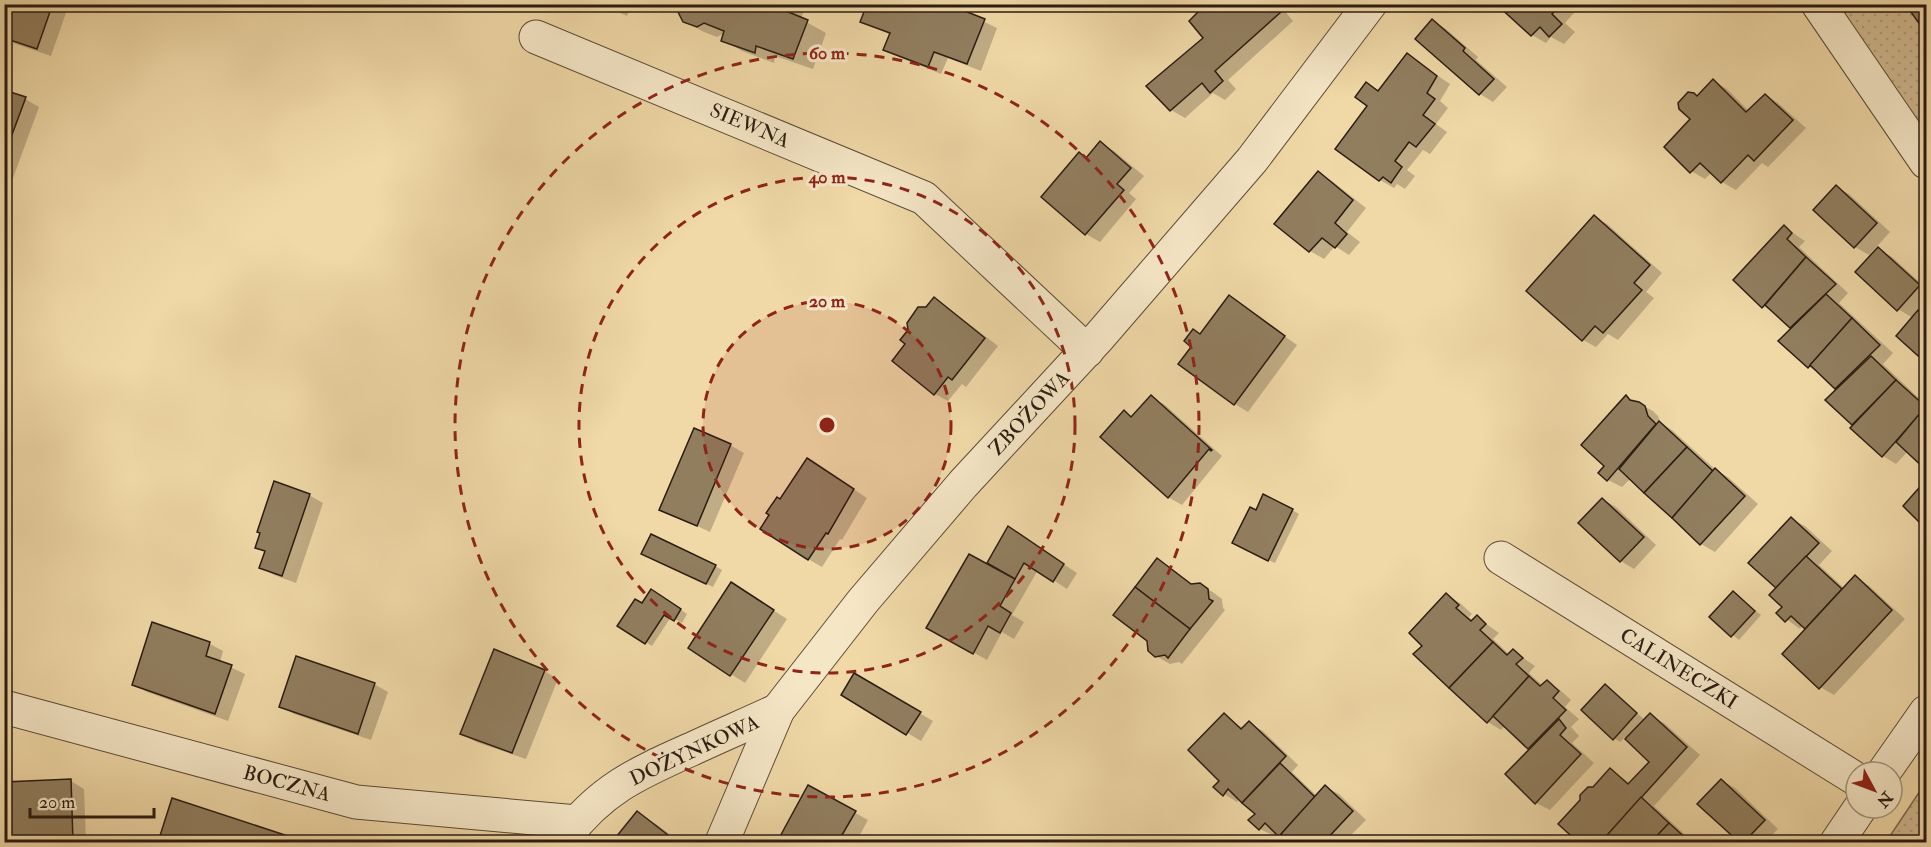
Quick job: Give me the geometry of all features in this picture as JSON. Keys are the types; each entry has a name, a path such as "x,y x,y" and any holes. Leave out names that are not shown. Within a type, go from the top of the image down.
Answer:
{"street":[{"name":"ZBOŻOWA","path":"722,843 778,710 863,601 963,484 1087,351 1252,160 1370,4"},
{"path":"1818,4 1926,162"},
{"name":"SIEWNA","path":"536,37 924,198 1087,351"},
{"name":"CALINECZKI","path":"1501,558 1844,772"},
{"name":"BOCZNA","path":"4,706 356,802 569,832"},
{"name":"DOŻYNKOWA","path":"569,832 608,793 637,773 778,710"},
{"path":"1892,760 1926,712"},
{"path":"1837,843 1852,820"}],"shaded area":[{"path":"1836,5 1926,5 1926,137"},
{"path":"1926,782 1926,842 1886,842 1901,820 1904,820 1904,815"}],"building":[{"path":"4,4 52,6 37,49 4,38"},
{"path":"678,4 783,4 781,9 808,20 793,59 756,46 755,53 721,41 724,31 704,23 697,27 683,22 676,8"},
{"path":"867,4 952,4 952,6 985,19 967,64 934,52 928,67 883,50 890,33 860,22"},
{"path":"1206,4 1274,4 1281,12 1215,71 1223,81 1210,93 1202,83 1170,111 1146,86 1203,38 1189,21"},
{"path":"1496,4 1561,4 1552,14 1562,24 1549,37 1540,27 1531,36"},
{"path":"1914,4 1926,4 1926,33 1908,8"},
{"path":"1432,19 1465,48 1463,51 1494,79 1479,95 1415,39"},
{"path":"1407,53 1437,76 1427,93 1435,99 1423,115 1435,124 1416,147 1409,142 1395,161 1402,167 1391,183 1383,177 1379,181 1335,149 1367,106 1355,97 1366,82 1378,91"},
{"path":"1713,79 1746,112 1765,94 1793,120 1754,161 1748,155 1721,183 1700,163 1690,173 1664,147 1690,119 1679,109 1678,103 1688,92 1697,96"},
{"path":"4,90 26,97 10,140 4,138"},
{"path":"1100,141 1131,168 1117,184 1124,190 1085,235 1041,197 1079,152 1086,158"},
{"path":"1318,171 1353,200 1335,223 1347,234 1335,248 1322,238 1309,252 1274,224"},
{"path":"1836,185 1877,223 1854,248 1813,210"},
{"path":"1594,215 1650,265 1634,283 1642,290 1603,333 1595,326 1582,341 1526,291"},
{"path":"1784,225 1792,233 1787,239 1806,257 1762,308 1733,280"},
{"path":"1878,247 1920,285 1897,311 1855,272"},
{"path":"1806,257 1836,284 1790,328 1765,305"},
{"path":"1826,294 1852,318 1808,368 1778,341"},
{"path":"1229,295 1285,336 1234,405 1178,364 1191,347 1184,341 1193,329 1200,334"},
{"path":"934,297 985,338 952,380 948,377 934,395 892,361 905,344 900,340 908,330 907,323 918,307 926,307"},
{"path":"1918,310 1926,317 1926,363 1896,336"},
{"path":"1852,318 1880,345 1835,389 1810,365"},
{"path":"1871,356 1896,380 1852,425 1825,400"},
{"path":"1896,380 1926,407 1882,457 1850,428"},
{"path":"1151,395 1212,450 1209,449 1168,498 1100,437 1124,410 1131,417"},
{"path":"1626,395 1630,400 1645,406 1648,416 1656,424 1607,481 1598,473 1604,466 1581,445"},
{"path":"1926,406 1926,470 1896,442"},
{"path":"1659,421 1687,447 1644,493 1619,469"},
{"path":"694,428 731,444 697,526 659,510"},
{"path":"1687,447 1713,471 1672,518 1644,493"},
{"path":"807,458 854,489 828,534 826,533 808,560 760,529 769,515 766,513 777,497 780,499"},
{"path":"1715,468 1745,496 1700,545 1672,518"},
{"path":"1926,480 1926,529 1903,506"},
{"path":"274,481 310,494 282,576 259,568 265,551 255,548 260,533 257,532"},
{"path":"1263,494 1293,509 1268,561 1232,543 1250,507 1256,510"},
{"path":"1602,498 1644,537 1620,562 1578,523"},
{"path":"1791,517 1819,543 1776,588 1748,563"},
{"path":"1008,526 1064,564 1053,582 1024,563 1015,579 987,563"},
{"path":"651,534 716,565 706,584 641,554"},
{"path":"969,554 1015,579 1000,606 1011,613 1000,633 988,626 973,654 926,628"},
{"path":"1806,556 1842,589 1805,629 1791,616 1785,622 1776,613 1782,607 1769,595"},
{"path":"1157,558 1191,584 1200,583 1208,589 1209,599 1213,601 1190,629 1135,587"},
{"path":"1855,575 1892,610 1819,689 1782,654"},
{"path":"731,582 774,610 730,676 688,648"},
{"path":"1135,587 1190,629 1168,658 1165,655 1155,657 1148,651 1147,641 1113,615"},
{"path":"651,589 681,609 674,621 664,615 645,644 617,626 635,599 642,603"},
{"path":"1733,591 1755,611 1731,637 1709,617"},
{"path":"1446,593 1459,605 1456,608 1471,621 1477,615 1486,624 1480,630 1493,642 1449,688 1413,654 1422,646 1409,633"},
{"path":"152,622 210,642 206,656 232,665 215,714 132,685"},
{"path":"1493,642 1507,655 1513,649 1523,658 1516,664 1529,676 1487,723 1449,688"},
{"path":"494,649 545,670 512,753 460,734"},
{"path":"296,656 375,683 358,734 279,707"},
{"path":"854,673 921,712 906,735 841,695"},
{"path":"1529,676 1540,686 1547,680 1559,691 1553,698 1566,710 1528,749 1493,716"},
{"path":"1605,684 1637,713 1613,740 1581,710"},
{"path":"1224,713 1241,729 1249,721 1286,756 1242,803 1228,789 1223,796 1213,787 1219,781 1188,750"},
{"path":"1650,713 1687,747 1601,842 1578,842 1558,824 1580,800 1580,795 1588,787 1593,787 1610,768 1628,784 1649,762 1625,739"},
{"path":"1559,719 1566,728 1560,735 1581,754 1535,804 1505,774"},
{"path":"1280,763 1315,797 1279,837 1265,823 1259,830 1248,820 1255,814 1242,803"},
{"path":"71,779 73,842 4,842 4,782"},
{"path":"1721,779 1765,820 1744,842 1739,842 1697,804"},
{"path":"808,785 856,811 838,842 777,842"},
{"path":"1325,785 1353,811 1324,842 1289,842 1281,834"},
{"path":"1641,797 1669,823 1651,842 1601,842"},
{"path":"172,798 300,840 299,842 158,842"},
{"path":"637,811 677,842 612,842"},
{"path":"1669,823 1690,842 1651,842"}]}
